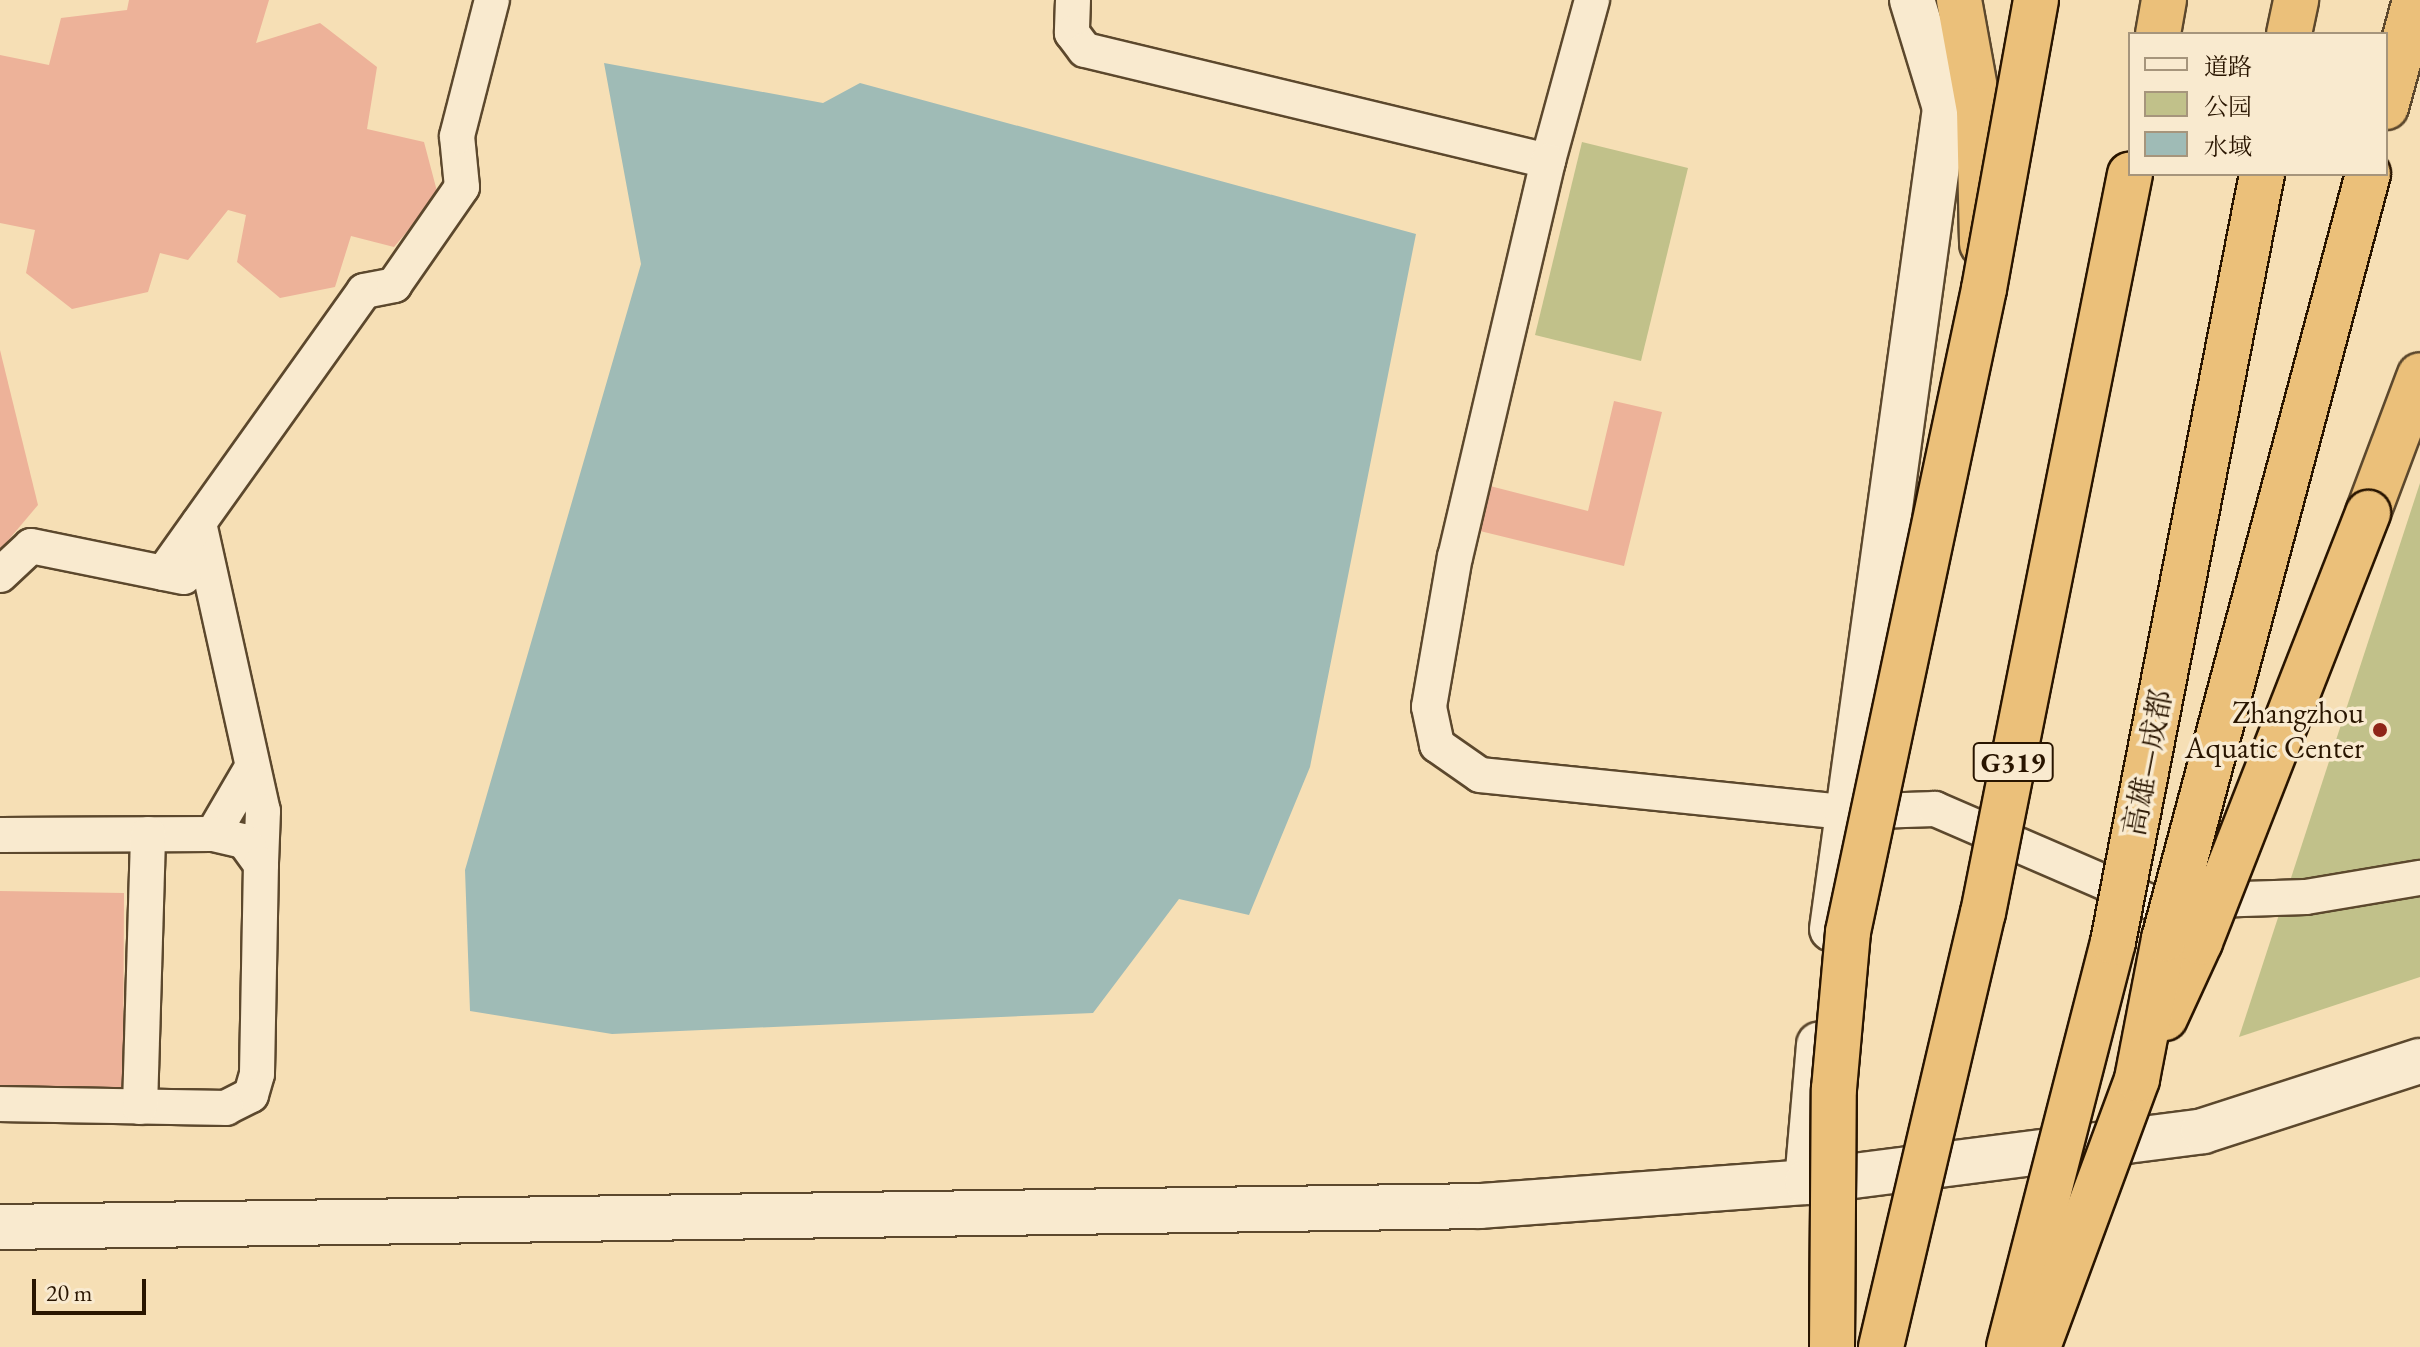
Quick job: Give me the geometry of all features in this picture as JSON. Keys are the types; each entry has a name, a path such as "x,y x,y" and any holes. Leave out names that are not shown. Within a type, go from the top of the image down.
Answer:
{"highway":[{"path":"1959,0 1979,110 1984,289"},
{"path":"1832,1347 1834,1089 1848,932 1984,289 2036,0"},
{"path":"2158,32 2164,0"},
{"path":"2289,32 2296,0"},
{"path":"2388,100 2415,0"},
{"name":"G319","path":"1881,1347 1983,913 2130,176"},
{"name":"高雄—成都","path":"2009,1347 2113,942 2262,176"},
{"path":"2137,1079 2164,939 2367,176"},
{"path":"2038,1347 2137,1079 2200,942 2420,375"}],"street":[{"path":"163,573 364,291 394,285 462,187 457,136 492,0"},
{"path":"1073,0 1072,33 1085,50 1548,161"},
{"path":"1592,0 1548,161 1455,556 1429,707 1437,745 1480,775 1845,812 1935,809 2150,902 2306,897 2420,878"},
{"path":"1807,1182 1845,812 1945,108 1912,0"},
{"path":"0,1104 226,1108 251,1095 257,1074 263,811 251,769 199,523"},
{"path":"0,575 31,546 211,584"},
{"path":"213,834 251,769"},
{"path":"140,1107 148,834"},
{"path":"0,835 213,834 244,841 261,864"},
{"path":"0,1227 1480,1206 1807,1182 2203,1131 2420,1061"}],"green space":[{"path":"1582,142 1688,168 1641,361 1535,335"},
{"name":"Zhangzhou Aquatic Center","path":"2420,483 2420,977 2239,1037"}],"water":[{"path":"604,63 823,103 860,83 1416,234 1310,767 1249,915 1179,899 1093,1013 612,1034 470,1011 465,870 641,264"}],"building":[{"path":"129,0 269,0 256,43 320,23 377,67 367,129 424,142 438,195 394,247 351,236 335,287 280,298 237,262 246,215 228,210 188,260 160,253 148,292 72,309 26,273 35,230 0,223 0,55 49,65 61,18 127,10"},
{"path":"0,350 38,505 0,550"},
{"path":"1614,401 1662,412 1624,566 1480,531 1490,486 1588,511"},
{"path":"0,891 124,893 123,1091 0,1090"}],"place":[{"name":"Zhangzhou Aquatic Center","path":"2380,730"}]}
